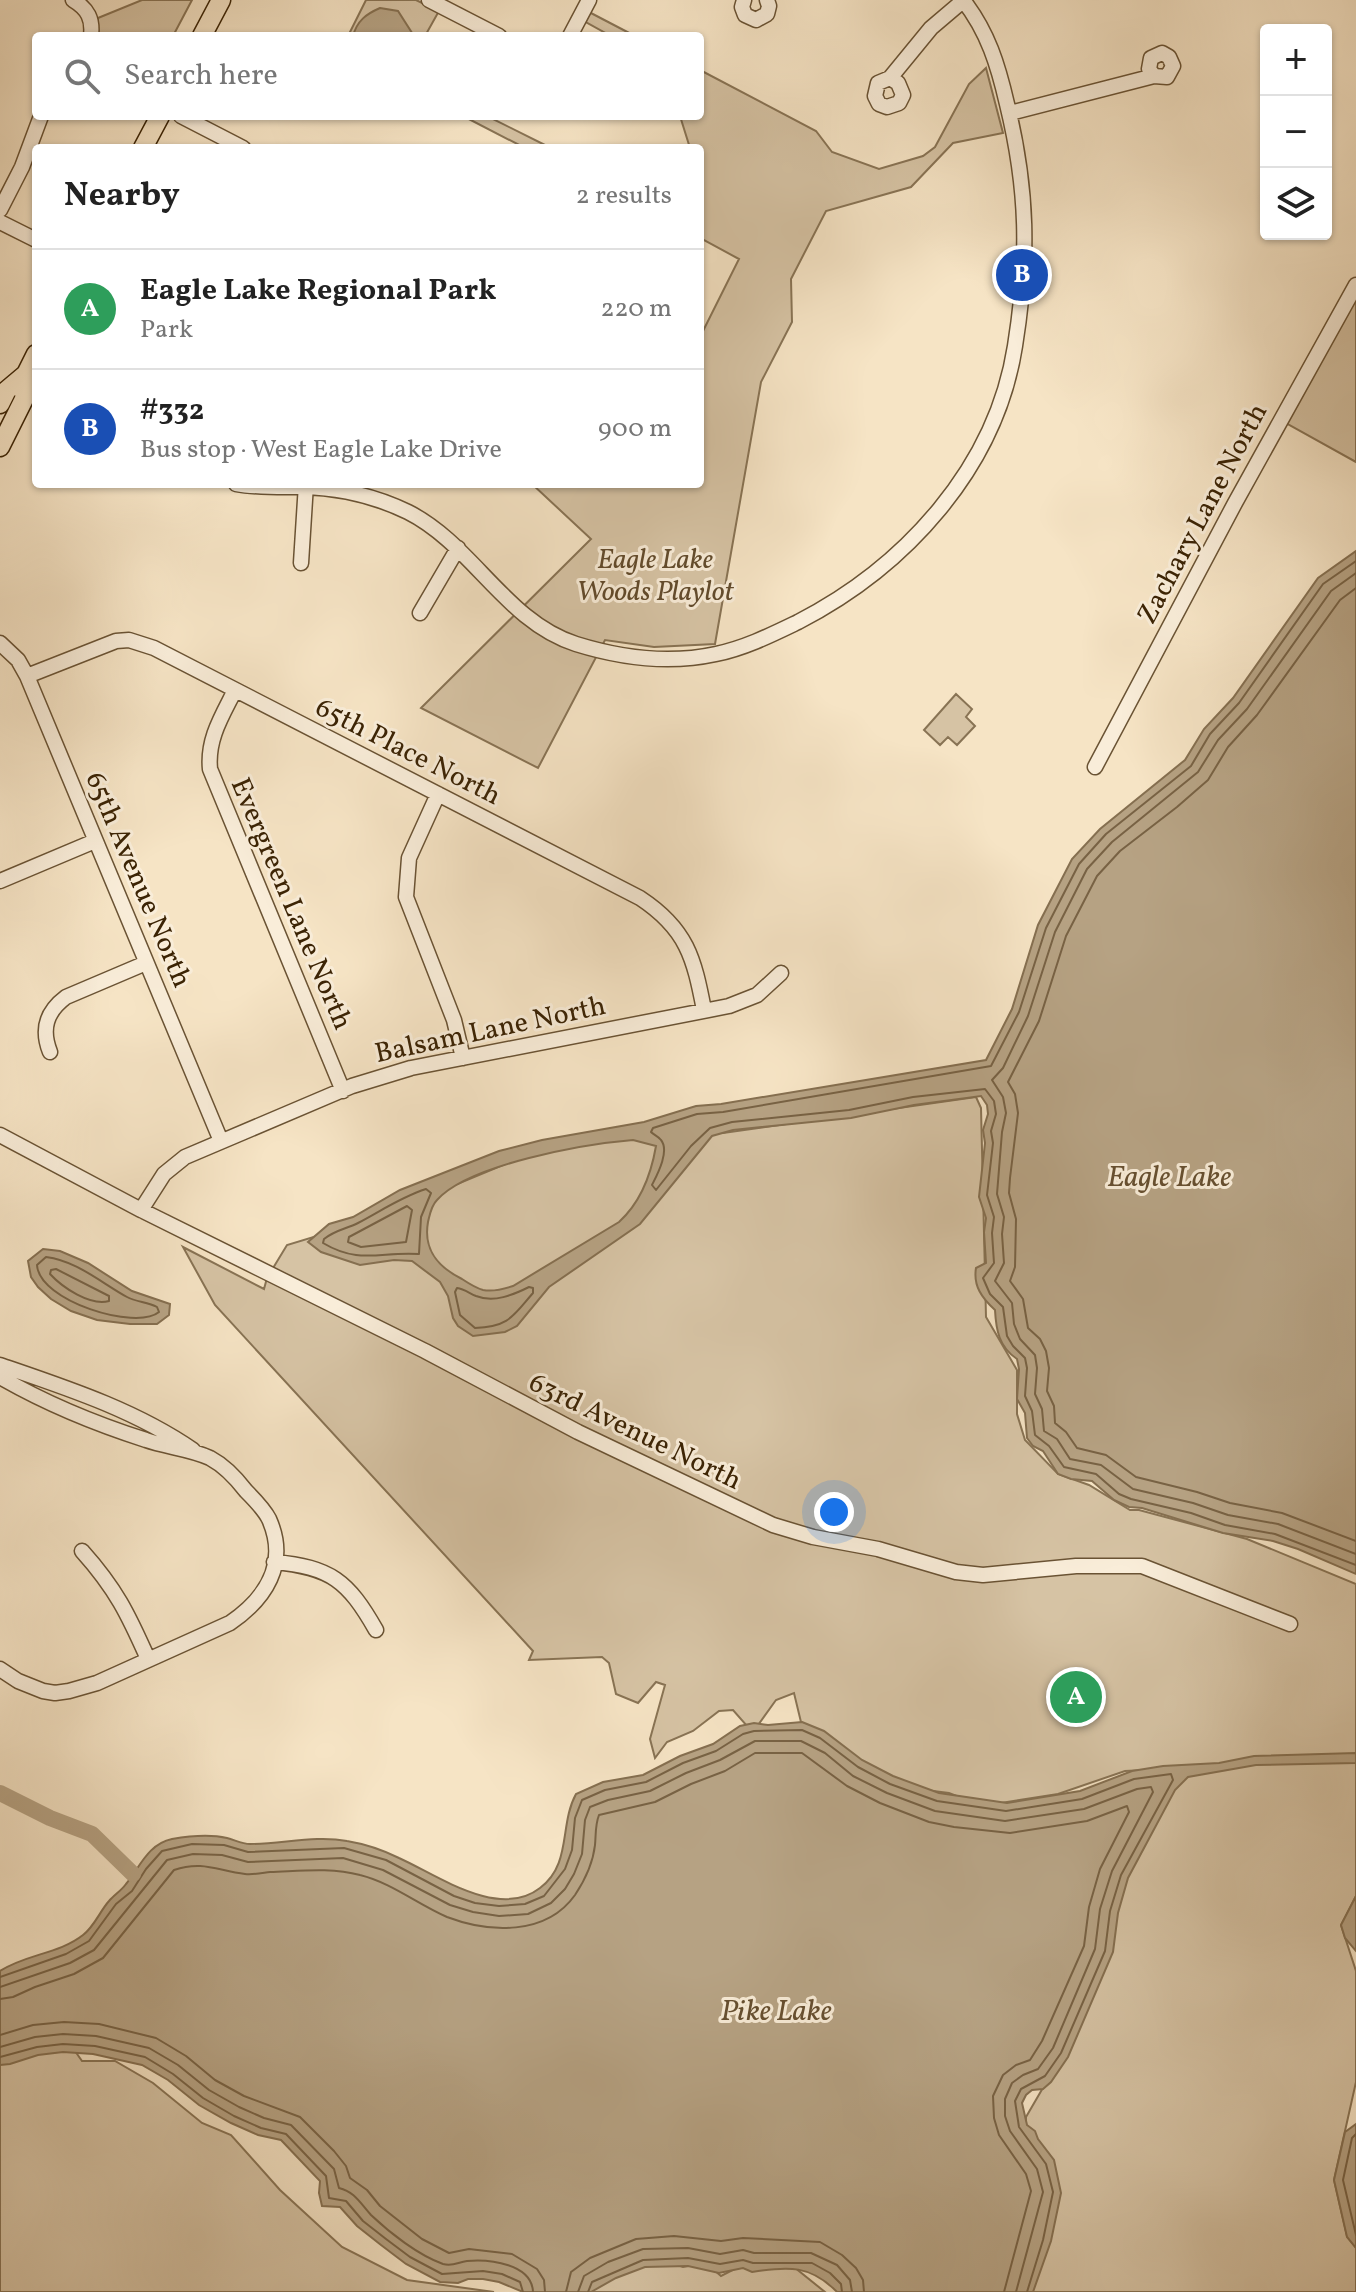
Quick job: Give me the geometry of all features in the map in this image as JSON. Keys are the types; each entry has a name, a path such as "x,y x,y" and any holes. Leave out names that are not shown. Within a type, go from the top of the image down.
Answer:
{"main road":[{"path":"204,32 221,0"},
{"path":"145,144 158,120"},
{"path":"0,404 7,390 31,376"},
{"path":"0,447 24,399 31,376"}],"street":[{"path":"73,0 89,14 91,32"},
{"path":"429,0 491,32"},
{"path":"572,32 589,0"},
{"path":"744,0 742,7 745,15 756,20 767,14 767,0"},
{"path":"321,488 381,500 409,512 458,548 513,604 556,637 606,653 658,659 713,655 765,638 828,607 869,578 927,525 965,476 980,450 1007,385 1019,316 1026,231 1021,167 1010,113 991,46 963,0 931,28 890,78"},
{"path":"1010,113 1154,76"},
{"path":"0,210 22,167 40,120"},
{"path":"189,120 235,144"},
{"path":"0,222 32,238"},
{"name":"Zachary Lane North","path":"1095,767 1235,503 1356,285"},
{"path":"301,563 306,488"},
{"path":"420,613 458,548"},
{"name":"65th Place North","path":"27,676 103,645 129,640 154,648 640,898 675,926 693,958 704,1010"},
{"name":"65th Avenue North","path":"0,643 18,660 27,676 221,1141"},
{"name":"Evergreen Lane North","path":"235,690 211,740 208,754 210,769 343,1091"},
{"path":"438,794 409,858 406,897 454,1020 463,1058"},
{"path":"0,881 95,841"},
{"path":"50,1052 45,1028 48,1015 56,1005 66,997 146,963"},
{"name":"Balsam Lane North","path":"141,1210 174,1164 221,1141 343,1091 401,1070 744,1002 757,995 781,973"},
{"name":"63rd Avenue North","path":"0,1135 653,1470 773,1525 813,1537 878,1549 956,1572 983,1575 1076,1566 1142,1566 1290,1624"},
{"path":"0,1365 112,1406 165,1430 227,1470 269,1518 275,1547 274,1562 264,1593 243,1614 230,1623 97,1683 55,1693 31,1688 0,1669"},
{"path":"0,1377 28,1393 102,1424 144,1440 200,1454"},
{"path":"82,1551 122,1601 148,1659"},
{"path":"274,1562 316,1568 337,1578 358,1600 376,1630"}],"green space":[{"path":"142,0 192,0 175,32 98,32 98,18"},
{"path":"366,0 416,0 439,11 427,32 350,32"},
{"path":"589,12 627,32 604,32 584,21"},
{"name":"Eagle Lake Woods Playlot","path":"986,68 1003,133 953,143 911,187 826,211 791,279 792,322 761,382 715,644 654,647 605,640 538,768 421,708 591,539 536,488 704,488 704,329 739,259 704,240 704,144 689,144 681,120 704,120 704,72 816,131 832,152 879,169 923,156 935,147 969,84"},
{"path":"471,120 495,120 543,144 517,144"},
{"path":"1356,300 1356,462 1286,423 1352,302"},
{"path":"956,694 972,709 966,717 975,726 957,745 948,737 940,745 924,730"},
{"path":"976,1097 981,1108 986,1317 1017,1370 1017,1414 1025,1440 1058,1474 1089,1485 1130,1510 1247,1539 1356,1584 1356,1896 1341,1925 1356,1971 1356,2082 1334,2180 1347,2236 1356,2248 1356,2292 1021,2292 1026,2117 1062,2055 1144,1770 1125,1771 1058,1794 982,1806 949,1793 885,1785 807,1747 794,1693 776,1700 758,1725 747,1726 733,1710 719,1711 693,1731 667,1742 655,1758 650,1739 665,1685 656,1682 638,1703 616,1694 609,1663 602,1657 529,1660 533,1651 215,1305 183,1247 264,1289 267,1278 287,1245 373,1219 530,1154 663,1128 723,1133"},
{"path":"68,2041 82,2061 115,2061 153,2083 202,2123 231,2135 280,2190 342,2247 407,2280 494,2292 0,2292 0,2049"},
{"path":"653,2256 683,2267 705,2262 721,2276 752,2260 784,2259 825,2292 526,2292"}],"water":[{"path":"380,8 398,11 411,32 355,32 370,13"},
{"name":"Eagle Lake","path":"1356,551 1356,1574 1273,1541 1223,1533 1142,1508 1129,1507 1114,1500 1092,1481 1058,1474 1043,1451 1033,1446 1027,1438 1025,1413 1017,1399 1017,1359 1002,1343 995,1310 982,1296 976,1280 976,1268 986,1263 986,1218 979,1197 985,1143 983,1130 988,1114 981,1096 851,1118 733,1130 712,1136 640,1224 549,1287 517,1326 505,1332 473,1336 458,1326 440,1282 412,1261 360,1265 321,1252 308,1242 329,1224 353,1217 400,1190 499,1151 644,1122 696,1106 986,1060 1012,1009 1038,925 1072,859 1100,829 1185,760 1204,729 1233,698 1318,578","holes":["633,1140 656,1146 644,1187 619,1222 513,1286 491,1291 478,1288 446,1269 430,1249 427,1232 433,1205 453,1187 474,1176 529,1158 587,1146"]},
{"path":"43,1249 60,1251 88,1263 132,1291 170,1304 169,1315 157,1324 130,1324 97,1320 71,1311 51,1299 31,1277 28,1261"},
{"name":"Pike Lake","path":"802,1722 824,1731 862,1760 893,1776 939,1793 1007,1803 1080,1791 1132,1771 1163,1766 1219,1763 1254,1756 1356,1753 1356,1763 1256,1765 1188,1777 1175,1790 1128,1878 1118,1913 1113,1952 1068,2057 1051,2082 1043,2089 1032,2090 1022,2103 1027,2125 1035,2131 1054,2160 1061,2193 1051,2241 1033,2292 837,2292 818,2277 798,2270 752,2272 743,2268 719,2273 688,2266 645,2267 591,2292 523,2292 483,2279 440,2282 406,2264 357,2226 340,2207 322,2206 320,2181 281,2140 258,2135 231,2123 142,2065 93,2054 63,2052 0,2065 0,1971 64,1946 83,1935 145,1857 164,1842 207,1836 250,1844 335,1839 387,1852 450,1883 487,1897 524,1897 540,1888 557,1868 576,1794 603,1782 643,1775 713,1744 740,1726"},
{"path":"1356,1896 1356,1951 1345,1938 1341,1925"},
{"path":"1356,2124 1356,2248 1347,2237 1334,2180 1345,2132"}],"waterway":[{"path":"0,1793 50,1818 92,1834 133,1874"}],"place":[{"name":"#332","path":"1022,275"},
{"name":"Eagle Lake Regional Park","path":"1076,1697"}]}
